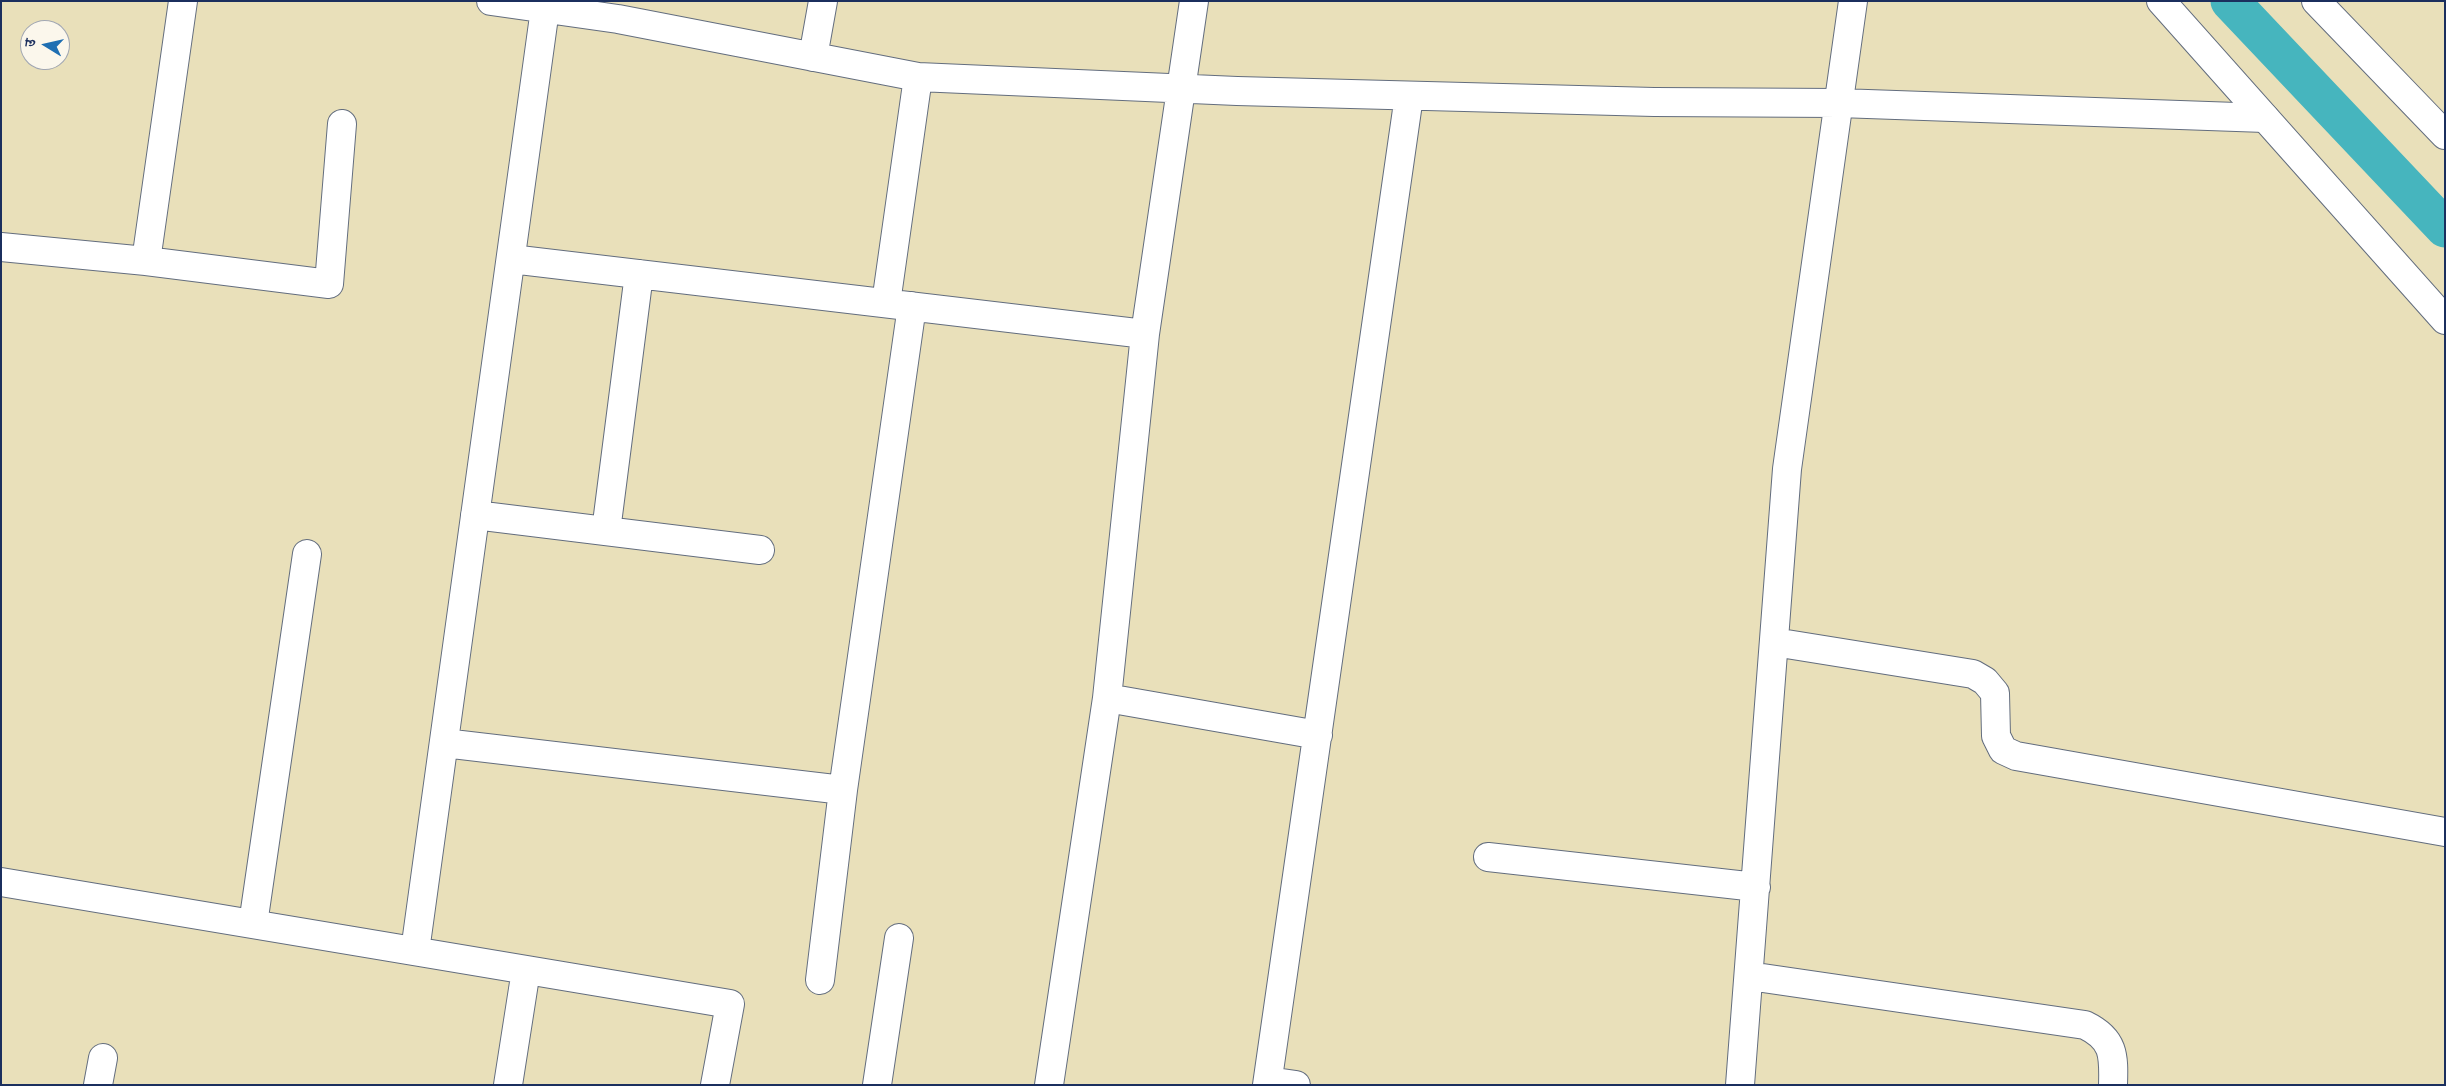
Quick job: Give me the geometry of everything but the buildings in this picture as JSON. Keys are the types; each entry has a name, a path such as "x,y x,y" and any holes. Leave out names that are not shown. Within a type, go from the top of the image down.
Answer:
{"street":[{"path":"146,261 183,1"},
{"path":"491,1 618,19 918,77 1181,89 1410,96 1654,102 1839,103 2265,118"},
{"path":"813,56 822,1"},
{"path":"1049,1085 1108,698 1145,334 1194,1"},
{"path":"1740,1085 1787,469 1853,1"},
{"path":"2161,1 2445,320"},
{"path":"2316,1 2445,135"},
{"path":"415,951 546,9"},
{"path":"886,303 918,77"},
{"path":"1296,1085 1268,1083 1410,96"},
{"path":"1,246 146,261 329,284 342,124"},
{"path":"511,259 1145,334"},
{"path":"606,531 639,274"},
{"path":"820,980 843,790 912,306"},
{"path":"475,515 760,550"},
{"path":"253,924 307,554"},
{"path":"1774,642 1973,674 1985,681 1995,693 1996,736 2003,750 2016,756 2445,832"},
{"path":"1108,698 1318,735"},
{"path":"444,743 843,790"},
{"path":"1488,858 1756,888"},
{"path":"1,882 730,1004 715,1085"},
{"path":"877,1085 899,938"},
{"path":"508,1085 526,970"},
{"path":"1749,976 2085,1025 2098,1032 2109,1044 2114,1061 2112,1085"},
{"path":"98,1085 103,1058"}],"waterway":[{"path":"2230,1 2445,228"}]}
